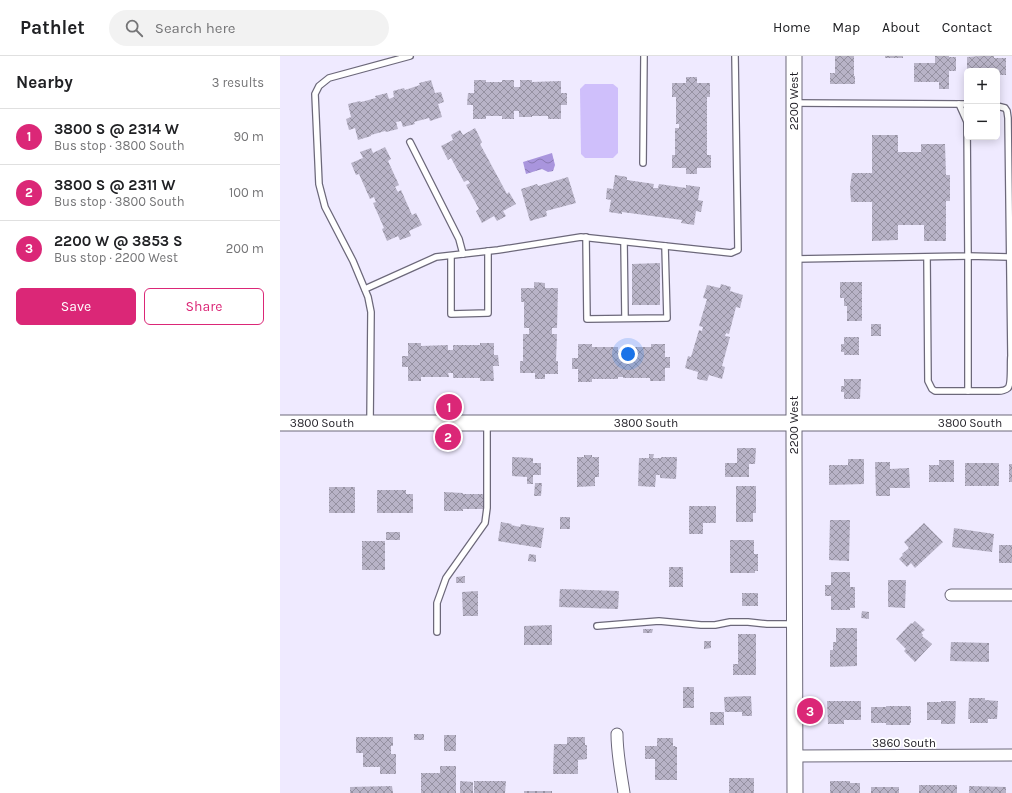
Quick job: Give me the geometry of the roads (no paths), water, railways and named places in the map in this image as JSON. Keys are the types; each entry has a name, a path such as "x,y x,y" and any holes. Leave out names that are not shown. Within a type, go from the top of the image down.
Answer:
{"street":[{"name":"2200 West","path":"794,56 795,793"},
{"name":"3800 South","path":"280,423 1012,423"},
{"path":"951,595 1012,594"},
{"path":"617,734 619,763 624,793"},
{"name":"3860 South","path":"795,756 1012,755"}],"lane":[{"path":"370,423 371,312 365,289 325,207 319,184 315,94 319,86 329,78 410,56"},
{"path":"643,163 644,56"},
{"path":"365,289 436,258 568,238 586,237 731,253 738,250 735,56"},
{"path":"794,103 964,104"},
{"path":"959,104 967,122 968,391"},
{"path":"927,257 928,380 932,389 935,391 999,391 1009,388 1008,118 1005,108 1000,107"},
{"path":"410,142 459,239 463,254"},
{"path":"586,237 587,319 667,318 665,246"},
{"path":"624,242 625,318"},
{"path":"451,256 451,314 488,313 488,251"},
{"path":"794,259 968,256 1009,257"},
{"path":"437,632 437,603 446,578 485,523 487,508 488,423"},
{"path":"597,626 659,622 700,625 715,625 730,622 794,624"}],"water":[{"path":"552,153 555,165 553,171 548,172 542,169 526,174 523,162"}],"place":[{"name":"3800 S @ 2314 W","path":"449,407"},
{"name":"3800 S @ 2311 W","path":"448,437"},
{"name":"2200 W @ 3853 S","path":"810,711"}]}
